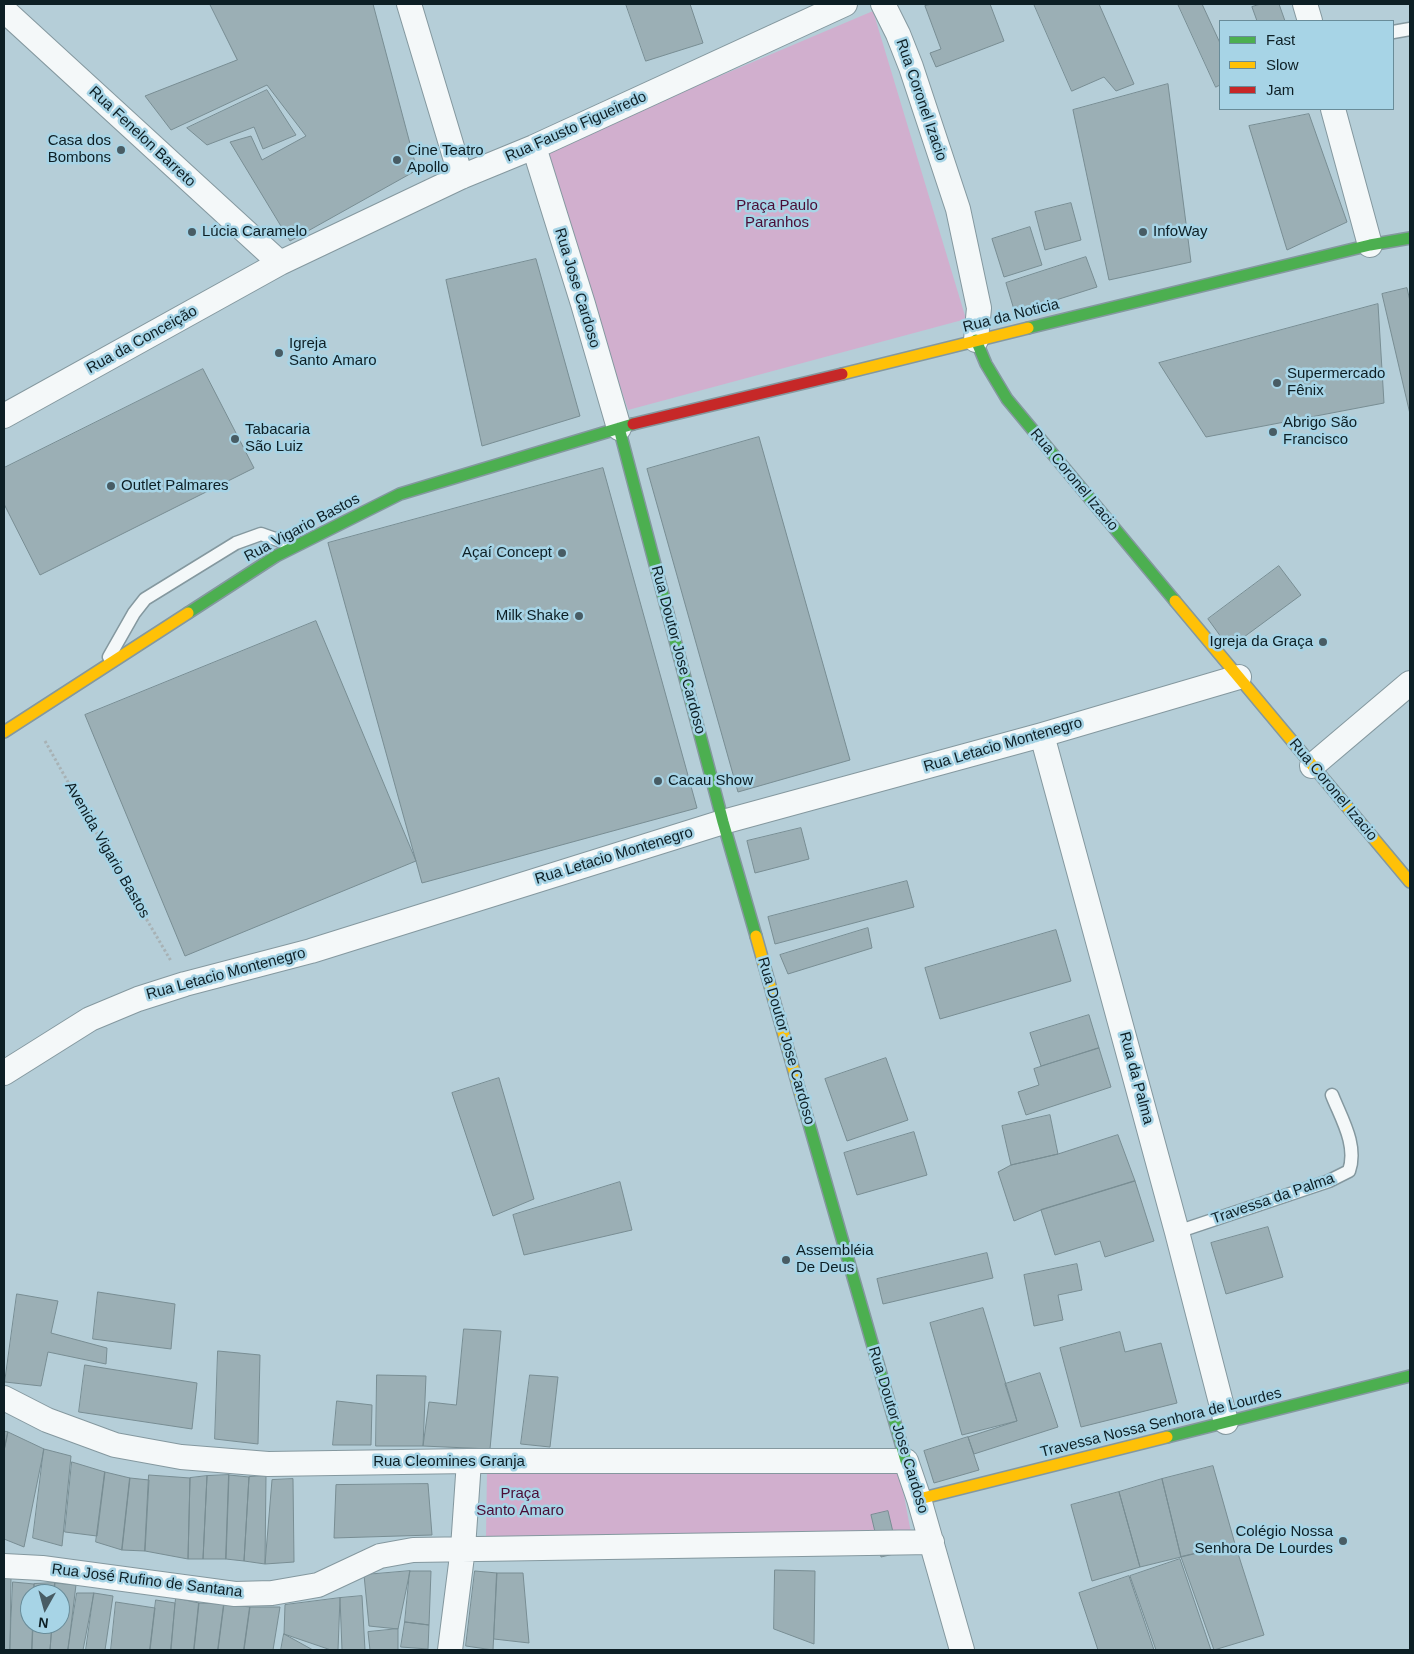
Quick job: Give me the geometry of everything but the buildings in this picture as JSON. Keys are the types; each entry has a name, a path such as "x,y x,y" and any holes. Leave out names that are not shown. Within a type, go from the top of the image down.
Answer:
{"street":[{"path":"410,4 461,177"},
{"name":"Rua Fausto Figueiredo","path":"280,264 461,177 534,147 845,4"},
{"name":"Rua Coronel Izacio","path":"882,4 898,34 912,67 958,209 979,308 976,340 986,364 1007,399 1410,882"},
{"path":"1305,4 1310,20"},
{"name":"Rua Fenelon Barreto","path":"4,10 280,264"},
{"path":"1333,110 1370,245"},
{"name":"Rua Jose Cardoso","path":"534,147 619,428"},
{"name":"Rua da Noticia","path":"619,428 1370,245 1410,238"},
{"name":"Rua da Conceição","path":"4,416 280,264"},
{"name":"Rua Vigario Bastos","path":"4,732 294,546 400,494 619,428"},
{"name":"Rua Doutor Jose Cardoso","path":"619,428 724,822 906,1461 932,1542 962,1650"},
{"name":"Rua Letacio Montenegro","path":"4,1073 90,1018 138,999 185,984 311,951 724,822 1042,735 1240,677"},
{"path":"1312,766 1410,683"},
{"name":"Rua da Palma","path":"1042,735 1177,1232 1226,1422"},
{"name":"Travessa Nossa Senhora de Lourdes","path":"919,1500 1410,1376"},
{"name":"Rua Cleomines Granja","path":"4,1398 48,1420 115,1445 180,1457 268,1464 469,1461 906,1461"},
{"path":"450,1650 463,1548 469,1461"},
{"path":"463,1548 932,1542"},
{"name":"Rua José Rufino de Santana","path":"4,1566 42,1568 235,1594 272,1593 318,1585 380,1556 413,1550 463,1548"}],"lane":[{"path":"1394,32 1410,29"},
{"path":"102,668 134,613 145,599 236,543 261,534 294,546"},
{"name":"Travessa da Palma","path":"1177,1232 1329,1181 1349,1171 1353,1160 1352,1146 1332,1095"}],"path":[{"name":"Avenida Vigario Bastos","path":"30,714 110,857 185,984"}],"green space":[{"name":"Praça Paulo Paranhos","path":"873,11 966,319 628,410 543,151"},
{"name":"Praça Santo Amaro","path":"487,1470 900,1474 911,1533 486,1537"}],"traffic: fast":[{"path":"1028,328 1370,245 1410,238"},
{"path":"976,340 986,364 1007,399 1175,601"},
{"path":"188,613 276,556 400,494 633,424"},
{"path":"619,428 723,822 756,936"},
{"path":"803,1103 906,1461"},
{"path":"1167,1437 1410,1376"}],"traffic: slow":[{"path":"842,374 1028,328"},
{"path":"1175,601 1410,882"},
{"path":"4,732 188,613"},
{"path":"756,936 803,1103"},
{"path":"919,1499 1167,1437"}],"traffic: jam":[{"path":"633,424 842,374"}],"place":[{"name":"Casa dos Bombons","path":"121,150"},
{"name":"Cine Teatro Apollo","path":"397,160"},
{"name":"Lúcia Caramelo","path":"192,232"},
{"name":"InfoWay","path":"1143,232"},
{"name":"Igreja Santo Amaro","path":"279,353"},
{"name":"Supermercado Fênix","path":"1277,383"},
{"name":"Abrigo São Francisco","path":"1273,432"},
{"name":"Tabacaria São Luiz","path":"235,439"},
{"name":"Outlet Palmares","path":"111,486"},
{"name":"Açaí Concept","path":"562,553"},
{"name":"Milk Shake","path":"579,616"},
{"name":"Igreja da Graça","path":"1323,642"},
{"name":"Cacau Show","path":"658,781"},
{"name":"Assembléia De Deus","path":"786,1260"},
{"name":"Colégio Nossa Senhora De Lourdes","path":"1343,1541"}]}
